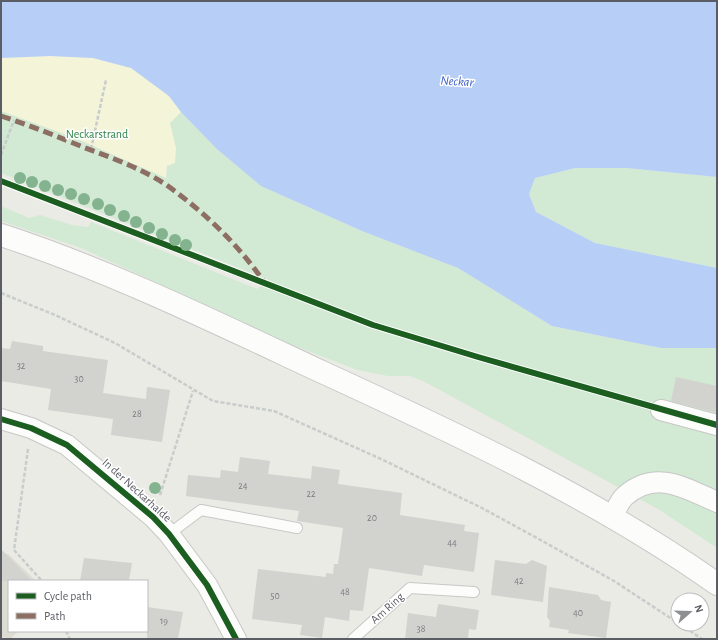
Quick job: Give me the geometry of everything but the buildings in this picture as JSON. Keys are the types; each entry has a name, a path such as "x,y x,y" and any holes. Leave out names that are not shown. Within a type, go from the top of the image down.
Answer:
{"main road":[{"path":"1,234 129,285 266,346 509,461 612,518 685,562 717,584"}],"street":[{"path":"661,410 717,425"},
{"name":"In der Neckarhalde","path":"1,419 32,428 67,445 154,516 207,585 236,639"},
{"path":"612,518 624,497 640,486 658,481 673,483 717,502"}],"lane":[{"name":"In der Neckarhalde","path":"169,534 201,510 298,528"},
{"name":"Am Ring","path":"353,639 410,588 474,592"}],"path":[{"path":"91,149 106,80"},
{"path":"1,155 14,120"},
{"path":"1,294 56,315 115,342 193,391 214,401 274,411 388,462 482,508 546,543 614,581 670,617"},
{"path":"154,516 193,391"},
{"path":"32,428 14,550 41,580"},
{"path":"692,632 702,639"}],"shaded area":[{"path":"1,553 8,554 35,580 8,580 8,632 18,632 10,639 3,637 1,639"}],"green space":[{"name":"Neckarstrand","path":"1,58 169,96 261,186 362,231 458,268 552,326 661,348 717,348 717,548 658,509 425,382 410,376 388,376 357,370 295,346 81,248 1,221 1,206 29,218 40,215 72,225 88,227 91,222 257,289 269,280 1,173"},
{"path":"575,168 627,168 717,177 717,268 595,243 536,212 529,194 534,178"}],"sand":[{"path":"50,56 93,58 131,68 169,96 181,112 170,123 176,148 175,163 167,166 166,178 75,138 1,111 1,58"}],"water":[{"name":"Neckar","path":"1,1 717,1 717,177 627,168 575,168 535,178 529,194 536,212 595,243 717,268 717,348 661,348 552,326 458,268 362,231 261,186 217,149 181,112 169,96 131,68 93,58 50,56 1,58"}],"marked path":[{"path":"1,116 138,169 168,186 208,218 232,242 264,282"}],"cycle path":[{"path":"1,181 373,325 478,357 717,425"},
{"path":"1,419 31,428 67,445 153,517 169,534 207,585 236,639"}]}
